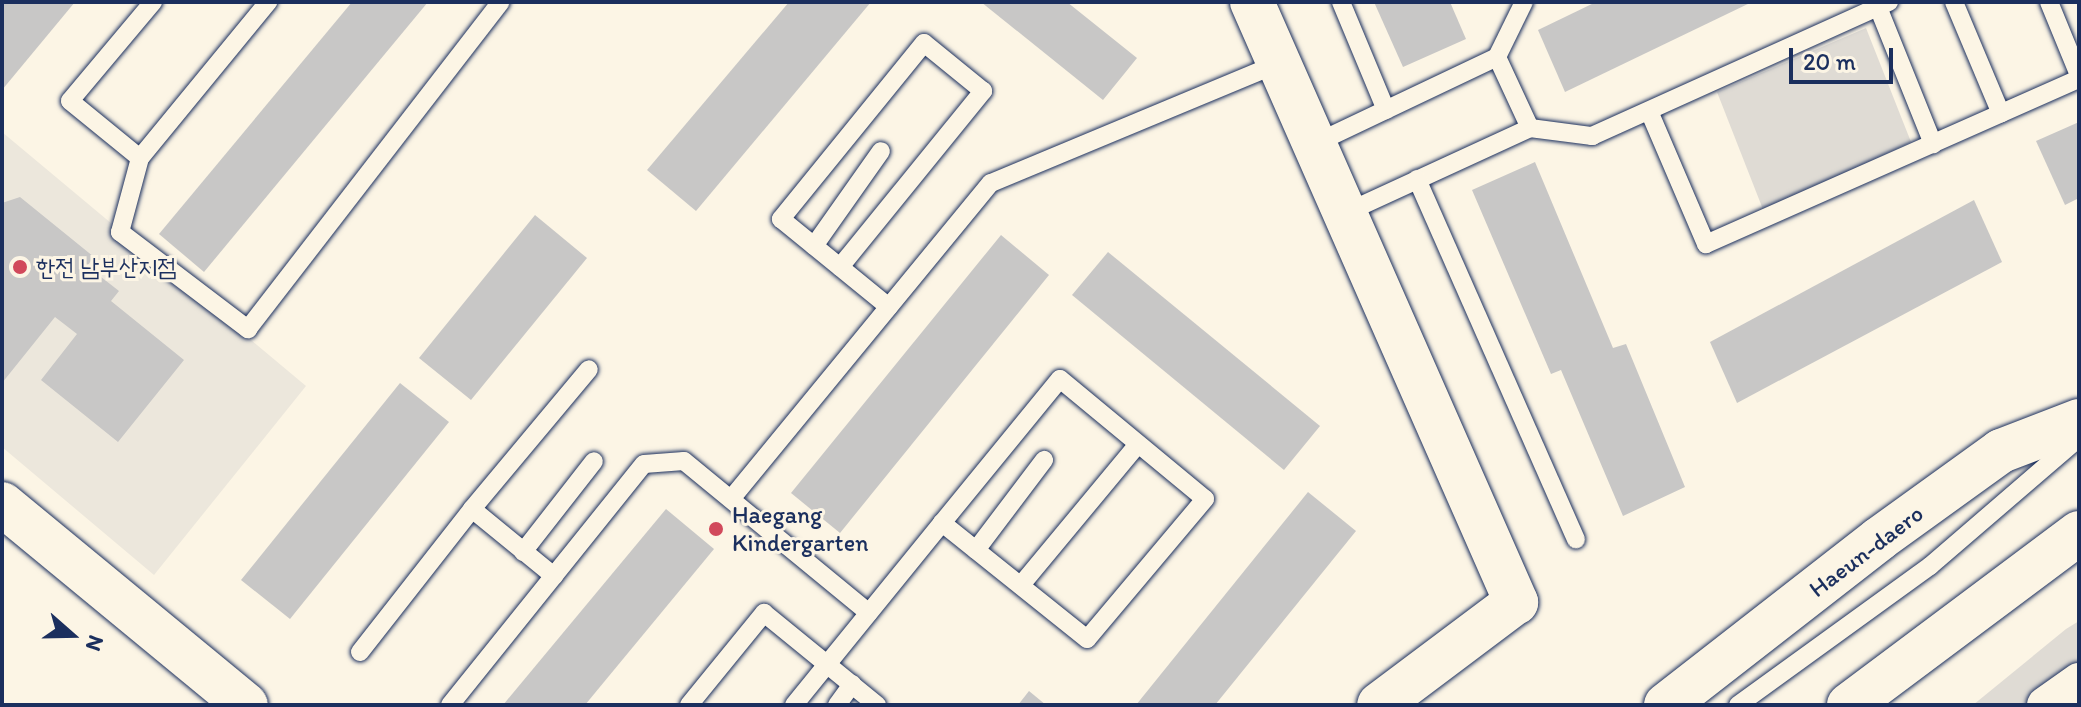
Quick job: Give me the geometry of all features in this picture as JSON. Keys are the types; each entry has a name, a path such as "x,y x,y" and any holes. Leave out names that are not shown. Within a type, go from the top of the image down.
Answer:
{"street":[{"path":"1252,2 1516,602 1379,705"},
{"name":"Haeun-daero","path":"1666,705 1879,539 2001,451 2079,421"},
{"path":"2,504 246,705"},
{"path":"1864,693 2079,533"},
{"path":"2045,705 2079,681"}],"lane":[{"path":"140,158 70,101 153,2"},
{"path":"268,2 140,158 120,232 248,329 501,2"},
{"path":"1341,2 1386,110"},
{"path":"1314,144 1497,57 1524,2"},
{"path":"1954,2 2001,114"},
{"path":"1649,111 1706,244 2079,77 2049,2"},
{"path":"1345,213 1530,128 1592,136 1883,4 1933,144"},
{"path":"840,267 983,91 924,43 781,219 889,307"},
{"path":"1497,57 1530,128"},
{"path":"731,499 991,183 1279,63"},
{"path":"814,246 881,151"},
{"path":"1417,179 1576,539"},
{"path":"360,652 472,509 589,369"},
{"path":"794,705 942,523 1060,379 1205,499 1087,639 942,523"},
{"path":"1738,705 1930,566 2079,438"},
{"path":"1021,585 1138,444"},
{"path":"976,550 1044,460"},
{"path":"523,552 594,461"},
{"path":"450,705 644,464 684,461 869,613"},
{"path":"472,509 554,576"},
{"path":"689,705 764,613 877,705"},
{"path":"837,705 852,684"}],"shaded area":[{"path":"1866,28 1911,142 1764,212 1717,92"},
{"path":"2,132 306,386 154,575 2,447"},
{"path":"2079,621 2079,705 1973,705 2066,629"}],"building":[{"path":"2,2 75,2 2,90"},
{"path":"352,2 428,2 204,272 159,234"},
{"path":"789,2 871,2 696,211 647,170"},
{"path":"981,2 1067,2 1137,58 1103,100"},
{"path":"1374,2 1450,2 1466,39 1403,67"},
{"path":"1596,2 1752,2 1565,92 1538,30"},
{"path":"2079,122 2079,198 2065,205 2036,141"},
{"path":"1535,162 1613,348 1626,344 1685,487 1623,516 1561,370 1551,374 1472,190"},
{"path":"20,197 94,257 87,266 119,291 111,301 184,360 118,442 41,380 77,334 55,317 2,383 2,203"},
{"path":"1974,200 2002,262 1737,403 1710,342"},
{"path":"535,215 587,258 471,400 419,358"},
{"path":"1001,235 1049,275 840,533 791,493"},
{"path":"1108,252 1320,426 1284,470 1072,295"},
{"path":"400,383 449,422 290,619 241,580"},
{"path":"1308,492 1356,531 1215,705 1136,705"},
{"path":"666,509 714,549 585,705 503,705"},
{"path":"1029,691 1046,705 1018,705"}],"place":[{"name":"한전 남부산지점","path":"20,267"},
{"name":"Haegang Kindergarten","path":"716,529"}]}
